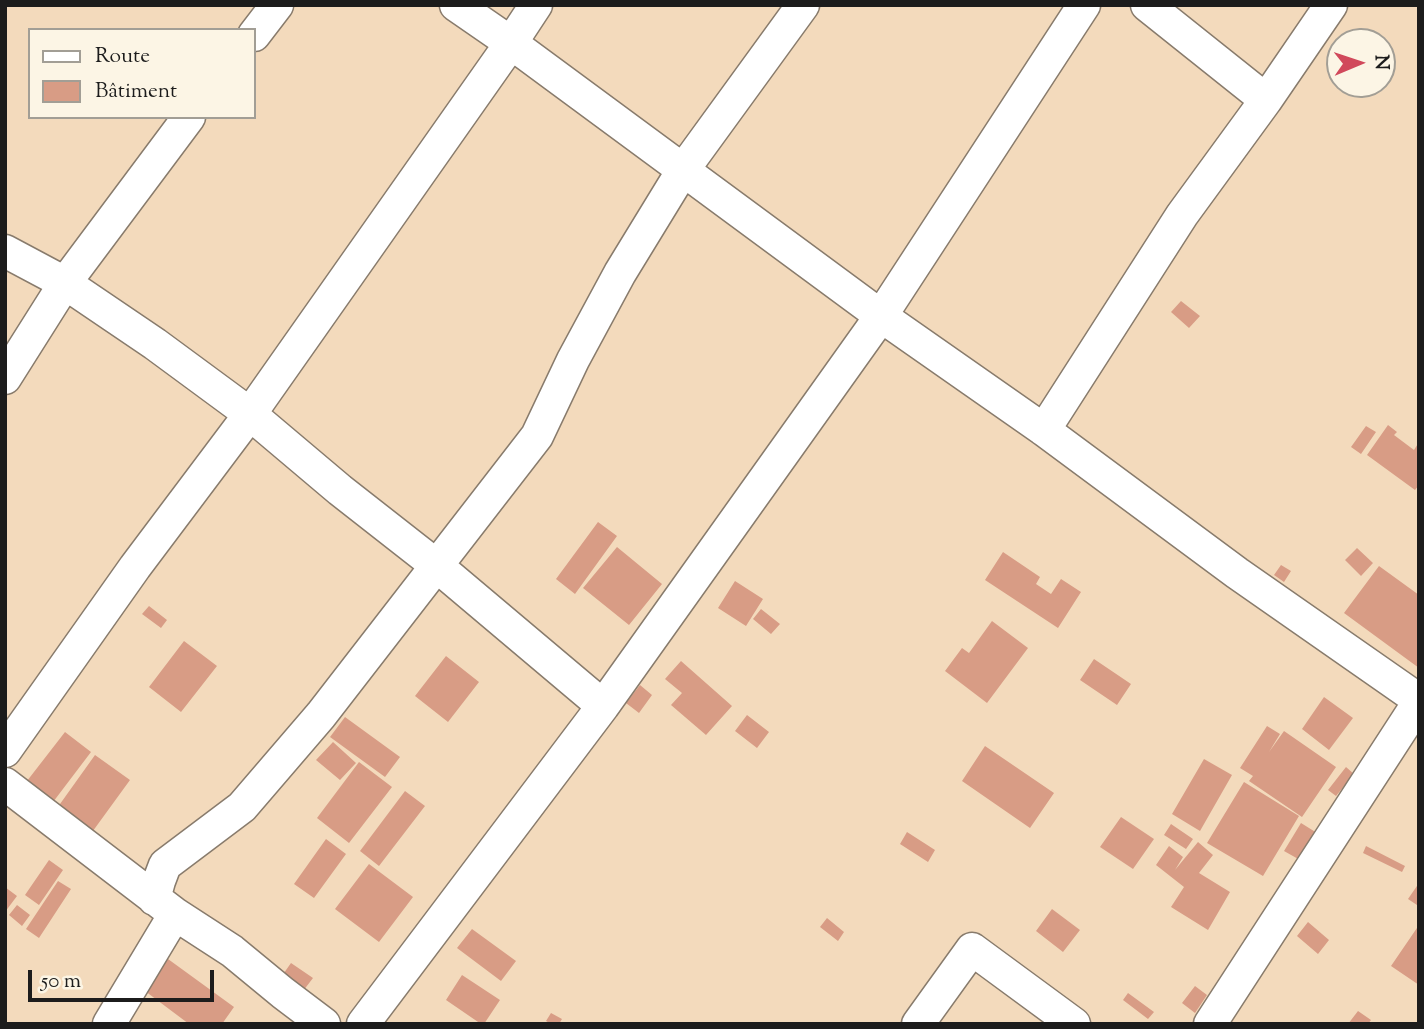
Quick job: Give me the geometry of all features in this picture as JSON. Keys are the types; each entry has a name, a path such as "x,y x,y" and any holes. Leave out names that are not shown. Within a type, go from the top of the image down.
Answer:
{"street":[{"path":"256,32 277,5"},
{"path":"456,5 881,316 1044,430 1237,573 1419,701 1210,1024"},
{"path":"5,751 127,578 250,414 536,5"},
{"path":"108,1024 164,907 159,881 166,865 242,807 321,715 537,436 573,360 620,273 683,170 803,5"},
{"path":"363,1024 603,706 881,316 1084,5"},
{"path":"1147,5 1266,100"},
{"path":"1044,430 1182,215 1331,5"},
{"path":"5,378 65,283 188,119"},
{"path":"5,251 65,283 155,344 250,414 603,706"},
{"path":"5,784 164,907 232,951 324,1024"},
{"path":"918,1024 972,949 1074,1024"}],"building":[{"path":"1181,301 1200,316 1189,328 1171,312"},
{"path":"1388,425 1397,432 1394,435 1414,450 1419,442 1419,485 1415,490 1367,455"},
{"path":"1366,426 1376,432 1361,454 1351,447"},
{"path":"598,522 617,536 575,594 556,579"},
{"path":"617,547 662,584 629,625 583,588"},
{"path":"1357,548 1373,563 1361,576 1345,560"},
{"path":"1003,552 1040,577 1036,584 1051,594 1061,579 1081,592 1058,628 985,580"},
{"path":"1281,565 1291,571 1284,582 1274,575"},
{"path":"1379,566 1419,595 1419,668 1344,613"},
{"path":"735,581 763,599 746,626 718,608"},
{"path":"149,606 167,620 161,628 142,614"},
{"path":"761,609 780,624 771,634 753,619"},
{"path":"992,621 1028,648 987,703 945,671 962,648 969,653"},
{"path":"184,641 217,666 181,712 149,687"},
{"path":"446,656 479,682 448,722 415,696"},
{"path":"1094,659 1131,684 1117,705 1080,680"},
{"path":"681,661 732,706 706,735 671,705 682,693 665,679"},
{"path":"640,685 652,695 639,713 626,703"},
{"path":"1324,697 1353,718 1329,750 1302,729"},
{"path":"747,715 769,732 757,748 735,731"},
{"path":"345,717 400,757 385,777 330,737"},
{"path":"1267,726 1280,734 1269,752 1284,731 1336,767 1302,817 1249,781 1253,776 1240,768"},
{"path":"65,732 91,752 47,810 20,790"},
{"path":"333,742 356,763 340,780 316,760"},
{"path":"985,746 1054,793 1030,828 962,781"},
{"path":"95,755 130,780 90,835 55,811"},
{"path":"1204,759 1232,775 1200,831 1172,814"},
{"path":"359,762 392,787 349,843 317,818"},
{"path":"1346,767 1354,774 1336,796 1328,790"},
{"path":"1244,782 1299,816 1263,876 1207,843"},
{"path":"405,791 425,806 379,866 360,851"},
{"path":"1121,817 1154,839 1133,869 1100,847"},
{"path":"1301,823 1317,833 1300,860 1284,851"},
{"path":"1171,824 1193,839 1186,849 1164,835"},
{"path":"907,832 935,850 928,862 900,844"},
{"path":"326,839 346,854 314,898 294,884"},
{"path":"1198,842 1213,855 1199,873 1230,892 1208,930 1171,907 1184,887 1156,865 1169,846 1183,857 1175,870"},
{"path":"1366,846 1405,866 1402,872 1363,853"},
{"path":"49,860 63,870 39,905 25,895"},
{"path":"369,864 413,897 379,942 335,909"},
{"path":"58,881 71,889 39,938 26,929"},
{"path":"1419,883 1419,903 1417,905 1408,899"},
{"path":"5,887 17,896 5,912"},
{"path":"17,905 30,915 22,926 9,915"},
{"path":"1052,909 1080,930 1063,952 1036,931"},
{"path":"827,918 844,932 838,941 820,927"},
{"path":"1308,922 1329,940 1318,954 1297,936"},
{"path":"1419,925 1419,985 1391,966"},
{"path":"472,929 516,961 501,981 457,948"},
{"path":"168,959 234,1007 222,1024 189,1024 145,991"},
{"path":"291,963 313,978 300,995 279,980"},
{"path":"462,975 500,1000 484,1024 446,1000"},
{"path":"1195,986 1207,995 1195,1013 1182,1003"},
{"path":"1128,993 1154,1012 1148,1019 1123,1000"},
{"path":"1358,1011 1371,1020 1368,1024 1348,1024"},
{"path":"551,1013 562,1019 559,1024 546,1021"}]}
